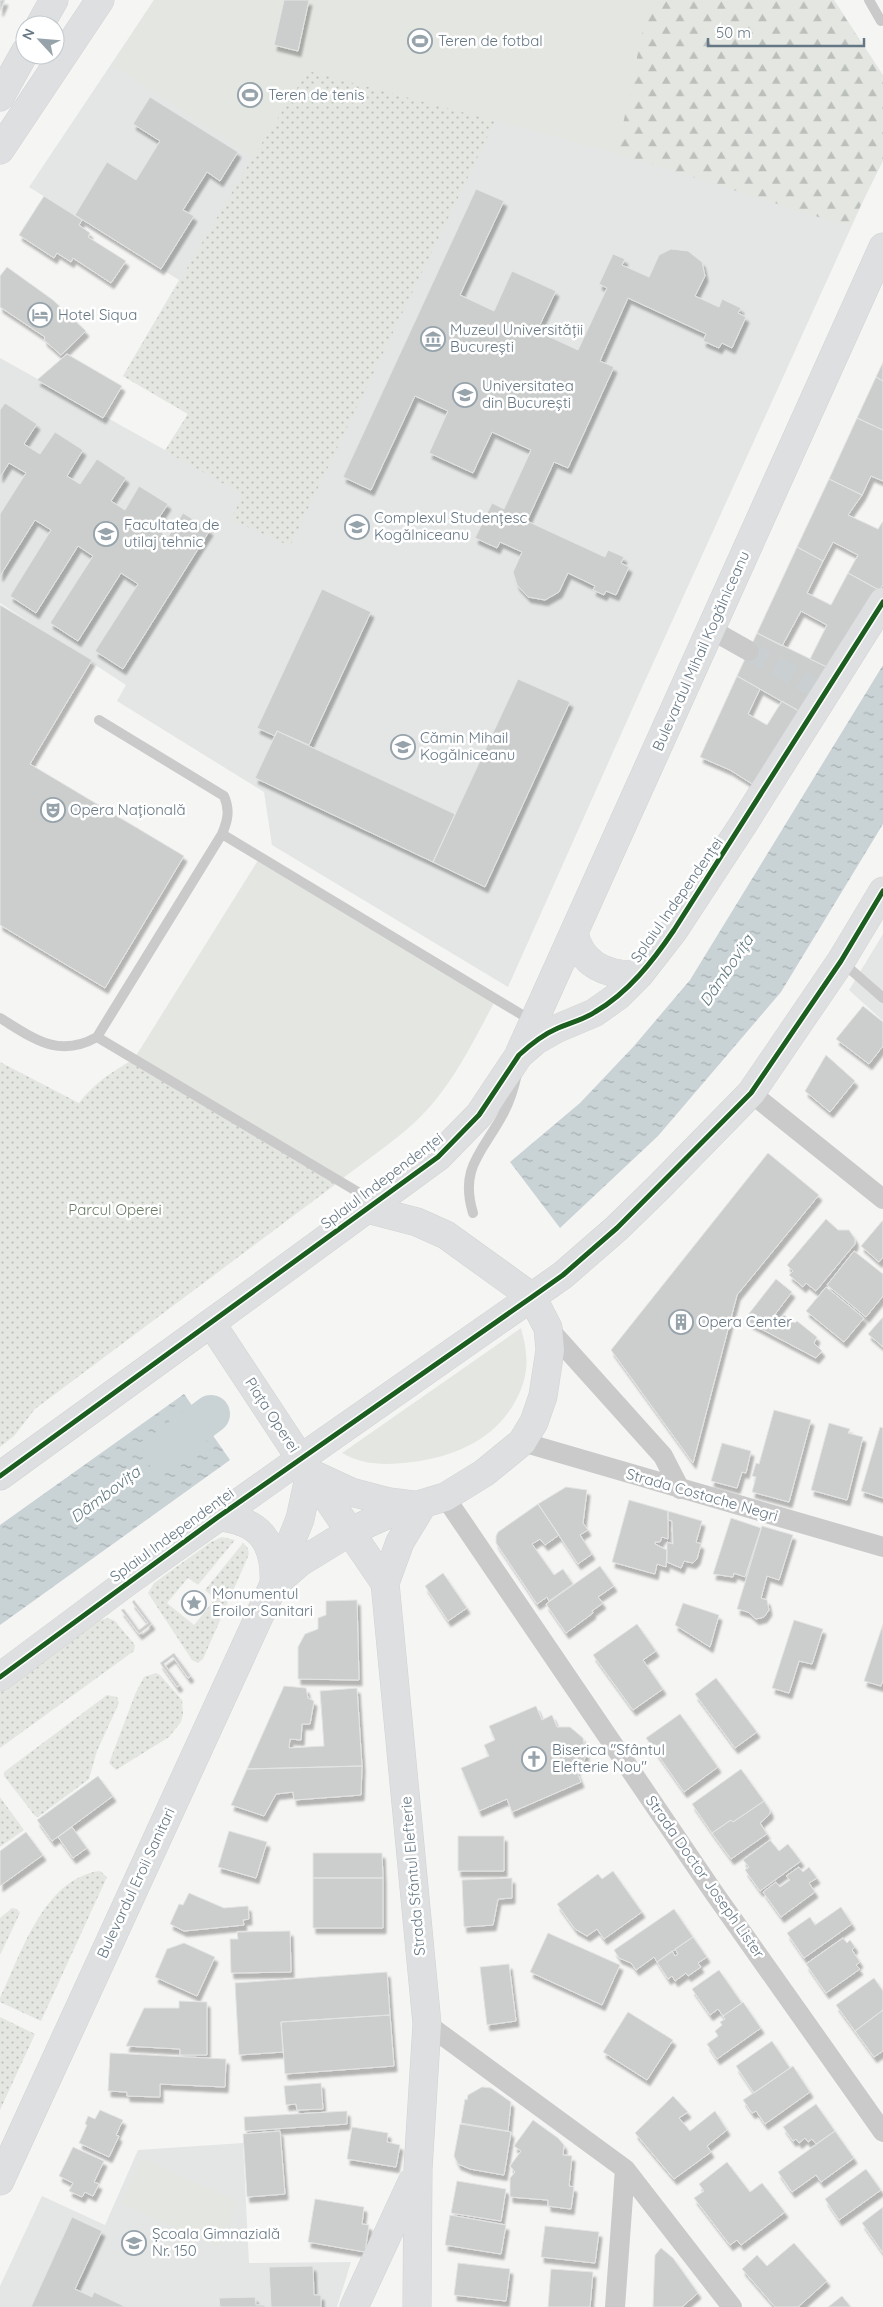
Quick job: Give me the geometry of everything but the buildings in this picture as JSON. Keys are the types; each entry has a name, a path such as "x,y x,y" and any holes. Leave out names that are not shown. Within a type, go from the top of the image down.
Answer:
{"main road":[{"path":"46,15 54,0"},
{"path":"0,150 100,0"},
{"path":"0,97 18,65"},
{"name":"Bulevardul Mihail Kogălniceanu","path":"519,1055 883,246"},
{"name":"Splaiul Independenței","path":"0,1476 438,1157 461,1136 492,1097 519,1055 546,1034 580,1020 606,1005 639,975 674,930 822,692 883,602"},
{"name":"Splaiul Independenței","path":"0,1677 218,1517 305,1466 574,1265 631,1214 752,1093 841,961 883,891"},
{"path":"574,932 578,946 592,964 610,972 639,975"},
{"path":"371,1206 417,1222 446,1235 532,1297 548,1328"},
{"path":"305,1466 358,1495 389,1502 427,1502 484,1473 522,1442 534,1422 543,1396 550,1350 548,1328 554,1300 574,1265"},
{"name":"Piața Operei","path":"211,1323 305,1466 351,1531"},
{"name":"Bulevardul Eroii Sanitari","path":"0,2182 274,1584 300,1519 305,1466"},
{"name":"Bulevardul Eroii Sanitari","path":"274,1584 299,1563 351,1531 391,1513 427,1502"},
{"name":"Strada Sfântul Elefterie","path":"417,2307 418,2169 427,2024 385,1583 400,1542 427,1502"},
{"path":"218,1517 237,1519 248,1524 263,1536 273,1553 275,1566 274,1584"},
{"name":"Strada Sfântul Elefterie","path":"351,1531 385,1583"},
{"name":"Strada Sfântul Elefterie","path":"354,2307 418,2169"}],"street":[{"path":"710,629 749,651"},
{"path":"752,1093 883,1199"},
{"path":"548,1328 663,1456 680,1489"},
{"name":"Strada Costache Negri","path":"522,1442 883,1547"},
{"name":"Strada Doctor Joseph Lister","path":"427,1502 712,1890 883,2132"},
{"path":"427,2024 625,2169 732,2307"},
{"path":"614,2307 625,2169"}],"lane":[{"path":"869,0 881,21"},
{"path":"0,1018 43,1044 67,1046 86,1043 97,1037 222,834 228,818 229,806 224,796 99,720"},
{"path":"222,834 534,1022"},
{"path":"841,961 883,998"},
{"path":"97,1037 371,1206"},
{"path":"473,1213 468,1185 470,1172 503,1114 512,1094 519,1055"}],"shaded area":[{"name":"Complexul Studențesc Kogălniceanu","path":"154,0 834,0 883,75 883,157 508,987 272,845 264,792 117,701 126,685 0,603 0,358 165,450 188,414 123,376 179,280 29,187"},
{"path":"883,934 883,1021 849,990"},
{"name":"Școala Gimnazială Nr. 150","path":"243,2143 249,2263 351,2262 337,2307 0,2307 0,2286 42,2196 105,2225 138,2150"}],"green space":[{"path":"154,0 649,0 617,153 309,71 253,157 112,65"},
{"path":"649,0 834,0 883,77 883,161 850,227 617,153"},
{"path":"308,71 495,121 290,546 230,519 244,495 165,451 188,414 123,376 253,157"},
{"path":"260,857 496,999 470,1048 450,1080 427,1110 396,1138 339,1181 134,1059"},
{"name":"Parcul Operei","path":"134,1059 340,1181 35,1409 14,1436 0,1447 0,1062 79,1103 104,1078"},
{"path":"521,1328 526,1360 526,1371 522,1386 510,1411 488,1434 460,1450 413,1462 376,1464 342,1453"},
{"path":"222,1537 235,1540 198,1585 188,1578 167,1603 194,1625 215,1599 205,1590 243,1543 247,1547 249,1552 247,1559 203,1659 198,1663 192,1660 148,1593 154,1583 211,1542"},
{"path":"108,1618 115,1621 135,1645 134,1651 0,1748 0,1692 96,1621"},
{"path":"156,1673 182,1700 183,1714 181,1722 169,1737 116,1770 109,1763 136,1692 144,1677"},
{"path":"107,1695 117,1697 119,1703 97,1751 89,1779 38,1817 35,1816 4,1776 4,1772"},
{"path":"0,1797 24,1830 0,1847"},
{"path":"100,1871 107,1877 41,2021 0,2002 0,1998 26,1940 49,1903 64,1888 80,1877"},
{"path":"12,1908 17,1909 20,1913 0,1955 0,1918"},
{"path":"0,2017 35,2034 0,2110"},
{"path":"142,2158 238,2202 218,2247 121,2203"}],"water":[{"path":"883,665 883,824 781,992 658,1136 560,1228 510,1162 580,1103 634,1046 690,980"},
{"path":"184,1394 230,1460 0,1625 0,1525"}],"waterway":[{"name":"Dâmbovița","path":"162,1451 211,1414"}],"tunnel":[{"path":"749,651 819,690"}],"cycle path":[{"path":"0,1476 438,1157 479,1115 523,1051 551,1031 595,1012 629,986 648,965 674,930 883,602"},
{"path":"0,1677 218,1517 563,1275 617,1228 751,1093 841,961 883,891"}],"place":[{"name":"Teren de fotbal","path":"420,41"},
{"name":"Teren de tenis","path":"250,95"},
{"name":"Hotel Siqua","path":"40,315"},
{"name":"Muzeul Universității București","path":"433,339"},
{"name":"Universitatea din București","path":"465,395"},
{"name":"Complexul Studențesc Kogălniceanu","path":"357,527"},
{"name":"Facultatea de utilaj tehnic","path":"106,534"},
{"name":"Cămin Mihail Kogălniceanu","path":"403,747"},
{"name":"Opera Națională","path":"53,810"},
{"name":"Opera Center","path":"681,1322"},
{"name":"Monumentul Eroilor Sanitari","path":"194,1603"},
{"name":"Biserica \"Sfântul Elefterie Nou\"","path":"534,1759"},
{"name":"Școala Gimnazială Nr. 150","path":"134,2243"}]}
